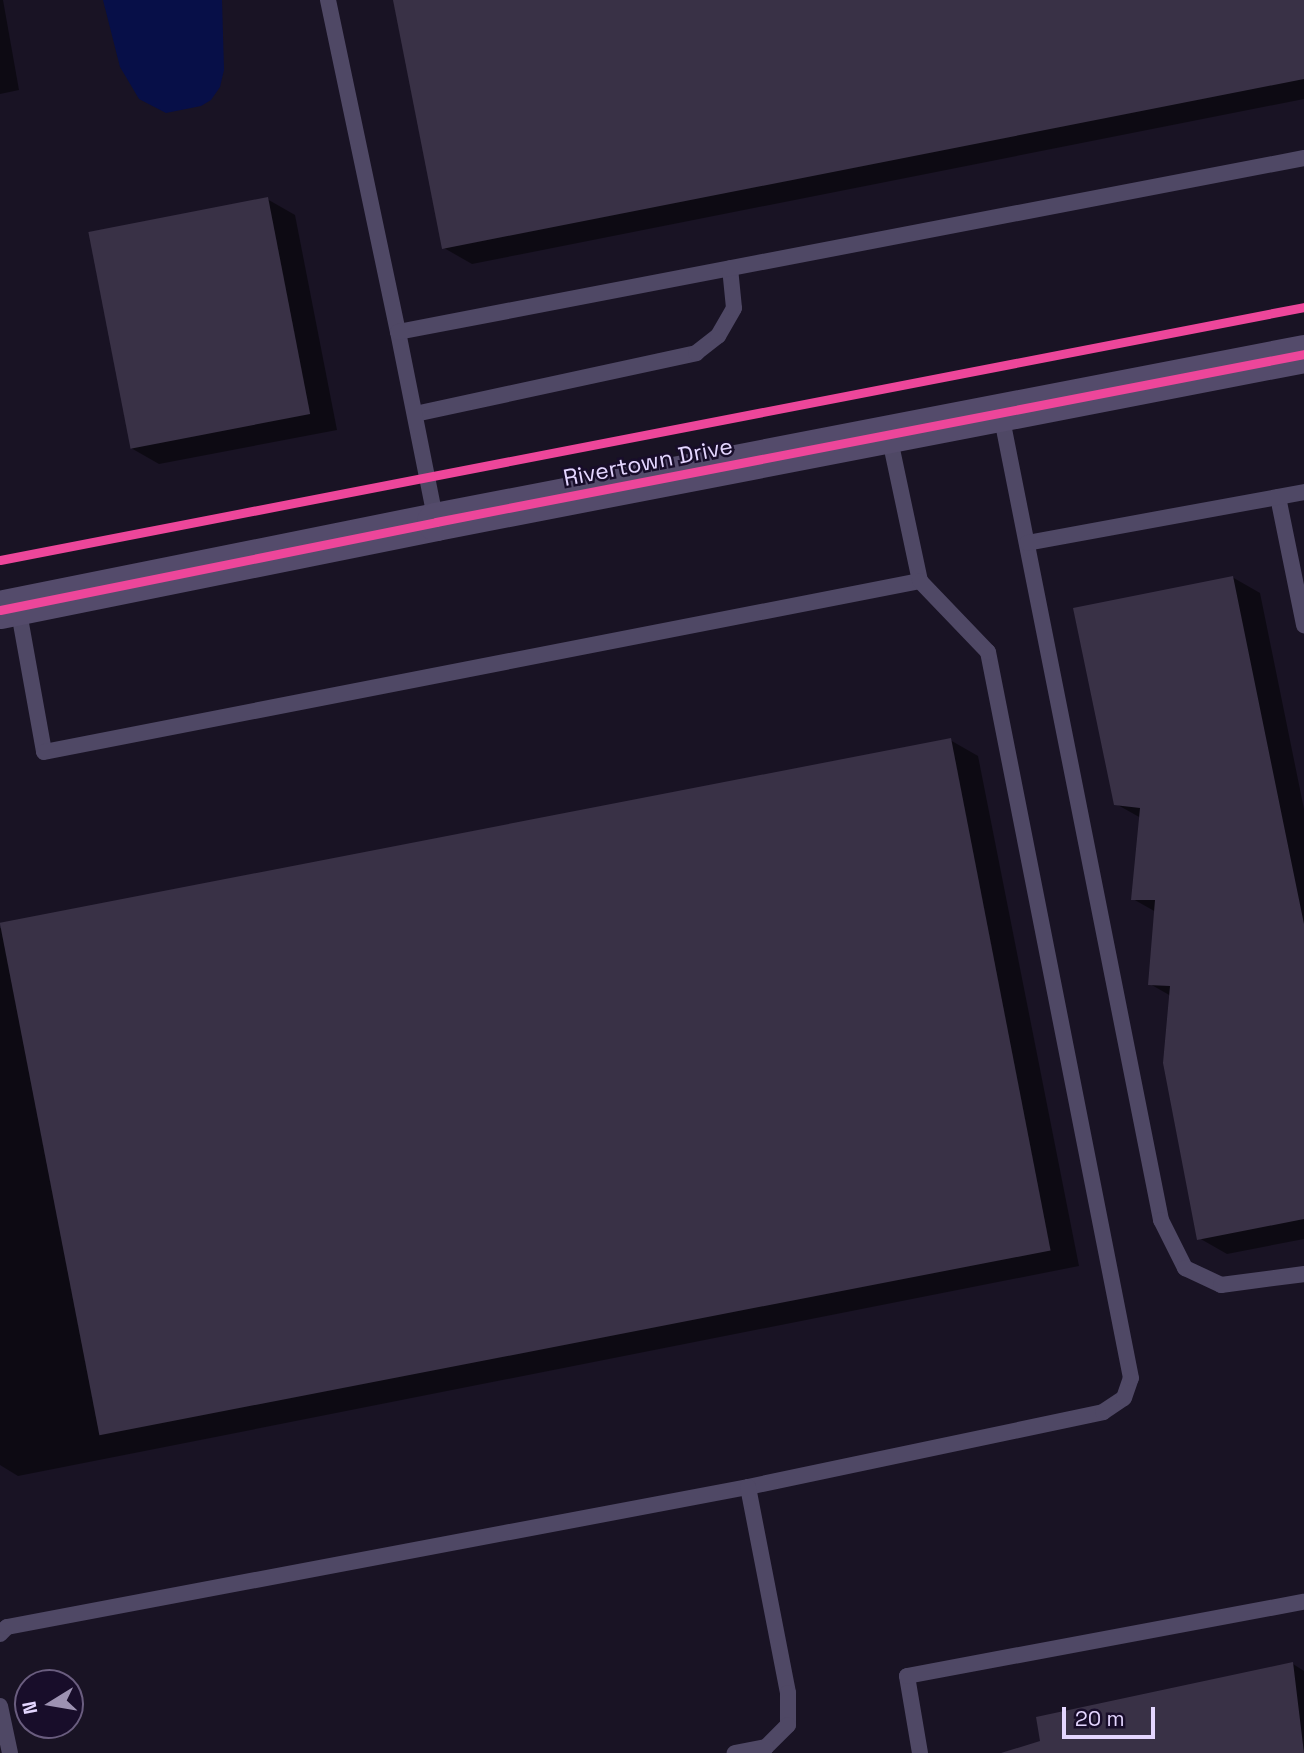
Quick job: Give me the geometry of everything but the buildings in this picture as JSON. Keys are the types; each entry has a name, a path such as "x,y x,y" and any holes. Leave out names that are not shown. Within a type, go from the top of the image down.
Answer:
{"street":[{"name":"Rivertown Drive","path":"9,609 436,522 1304,354"}],"lane":[{"path":"328,0 436,522"},
{"path":"398,332 1304,158"},
{"path":"415,414 696,353 718,336 734,308 730,268"},
{"path":"1001,414 1161,1220 1185,1268 1221,1285 1304,1274"},
{"path":"0,1634 7,1627 748,1487 1103,1412 1124,1398 1131,1378 988,652 920,581 889,435"},
{"path":"1027,543 1304,492"},
{"path":"1278,497 1304,625"},
{"path":"9,609 44,752 920,581"},
{"path":"735,1753 766,1747 788,1725 788,1692 748,1487"},
{"path":"920,1753 907,1676 1304,1602"},
{"path":"0,1706 10,1753"}],"shaded area":[{"path":"103,0 222,0 224,70 220,87 211,100 201,106 166,113 139,99 120,67"}],"cycle path":[{"path":"0,560 1304,307"},
{"path":"0,610 436,522 1304,354"}]}
